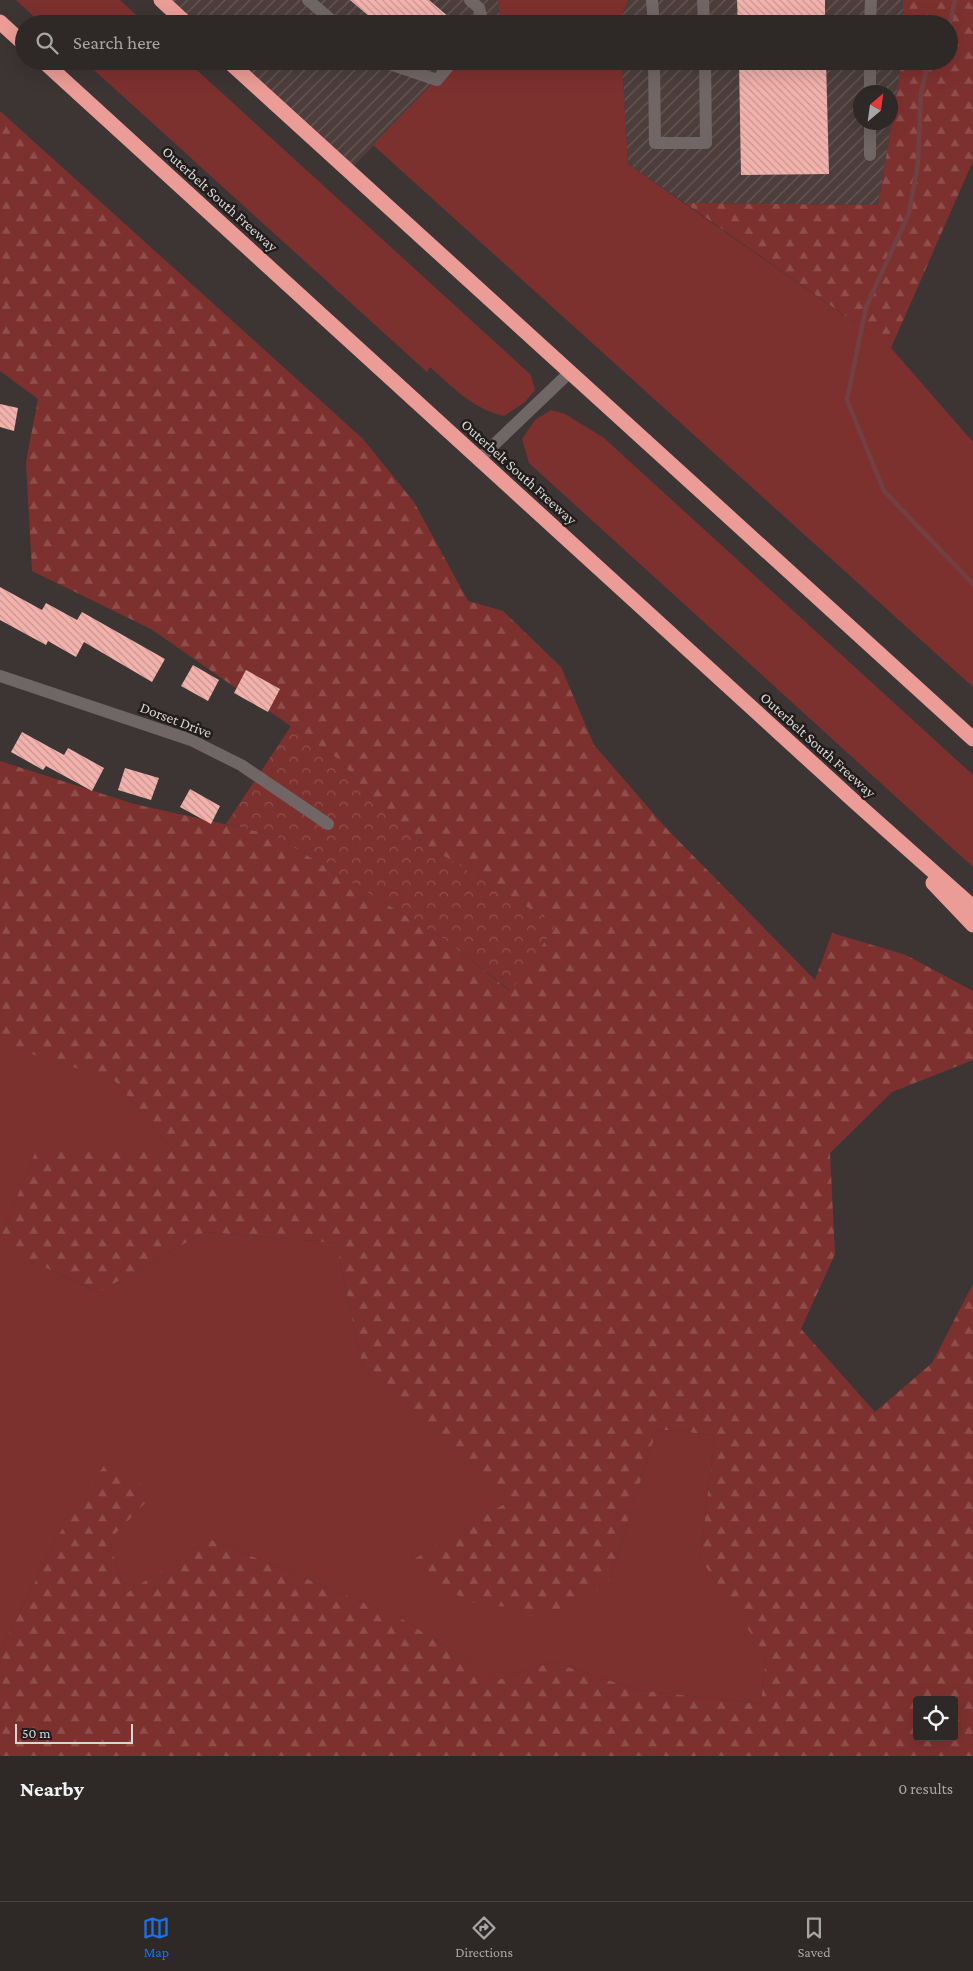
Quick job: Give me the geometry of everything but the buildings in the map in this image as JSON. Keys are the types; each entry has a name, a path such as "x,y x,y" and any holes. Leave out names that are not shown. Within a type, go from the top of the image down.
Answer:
{"highway":[{"path":"160,0 177,15"},
{"path":"0,22 15,36"},
{"name":"Outerbelt South Freeway","path":"53,70 855,802 973,907"},
{"path":"238,70 973,737"},
{"path":"855,802 973,925"}],"street":[{"path":"308,0 326,15"},
{"path":"470,0 480,8 481,15"},
{"path":"652,0 653,15"},
{"path":"703,0 704,15"},
{"path":"870,15 871,0"},
{"path":"408,70 437,80 445,70"},
{"path":"654,70 655,143 706,143 705,70"},
{"path":"870,70 870,85"},
{"path":"870,130 870,155"},
{"path":"479,459 570,372"},
{"name":"Dorset Drive","path":"0,676 191,740 241,766 328,824"}],"shaded area":[{"path":"161,0 498,0 500,15 177,15"},
{"path":"628,0 903,0 903,15 622,15"},
{"path":"238,70 445,70 349,171"},
{"path":"623,70 900,70 898,85 853,85 853,130 890,130 878,205 685,203 628,164"}],"green space":[{"path":"16,0 120,0 136,15 32,15"},
{"path":"498,0 628,0 622,15 500,15"},
{"path":"903,0 973,0 973,161 891,348 685,203 878,205 890,130 898,130 898,85 900,70 958,70 958,15 903,15"},
{"path":"94,70 197,70 531,375 535,390 525,402 504,416 473,403 430,367 427,372"},
{"path":"445,70 623,70 628,164 891,348 973,442 973,687 373,145"},
{"path":"0,111 363,439 414,502 468,601 503,611 561,667 594,745 666,828 815,980 832,933 906,955 973,991 973,1060 892,1092 830,1153 835,1254 801,1329 875,1412 932,1363 973,1284 973,1756 0,1756 0,1652 58,1536 107,1461 155,1493 109,1540 125,1594 210,1539 399,1617 498,1680 552,1662 639,1690 761,1704 766,1656 700,1558 715,1435 657,1429 609,1581 565,1614 467,1602 411,1561 509,1501 363,1369 336,1243 205,1232 99,1292 0,1247 0,1239 36,1150 173,1150 114,1080 19,1050 0,1041 0,761 134,804 274,835 444,939 510,991 556,925 400,829 338,759 151,629 32,571 26,462 38,399 0,371"},
{"path":"551,410 565,414 604,438 973,775 973,867 529,463 522,439 535,420"},
{"path":"291,726 338,759 400,829 556,925 511,991 444,939 274,835 226,824"},
{"path":"0,1030 114,1080 173,1150 36,1150 0,1239"},
{"path":"205,1232 336,1243 363,1369 510,1501 411,1561 609,1581 657,1429 715,1435 700,1558 766,1655 761,1704 639,1690 552,1662 498,1680 399,1617 210,1539 125,1594 109,1540 58,1536 0,1652 0,1247 99,1292"}],"waterway":[{"path":"952,15 955,0"},
{"path":"927,70 921,92 918,163 909,213 866,307 847,400 884,491 973,584"}]}
